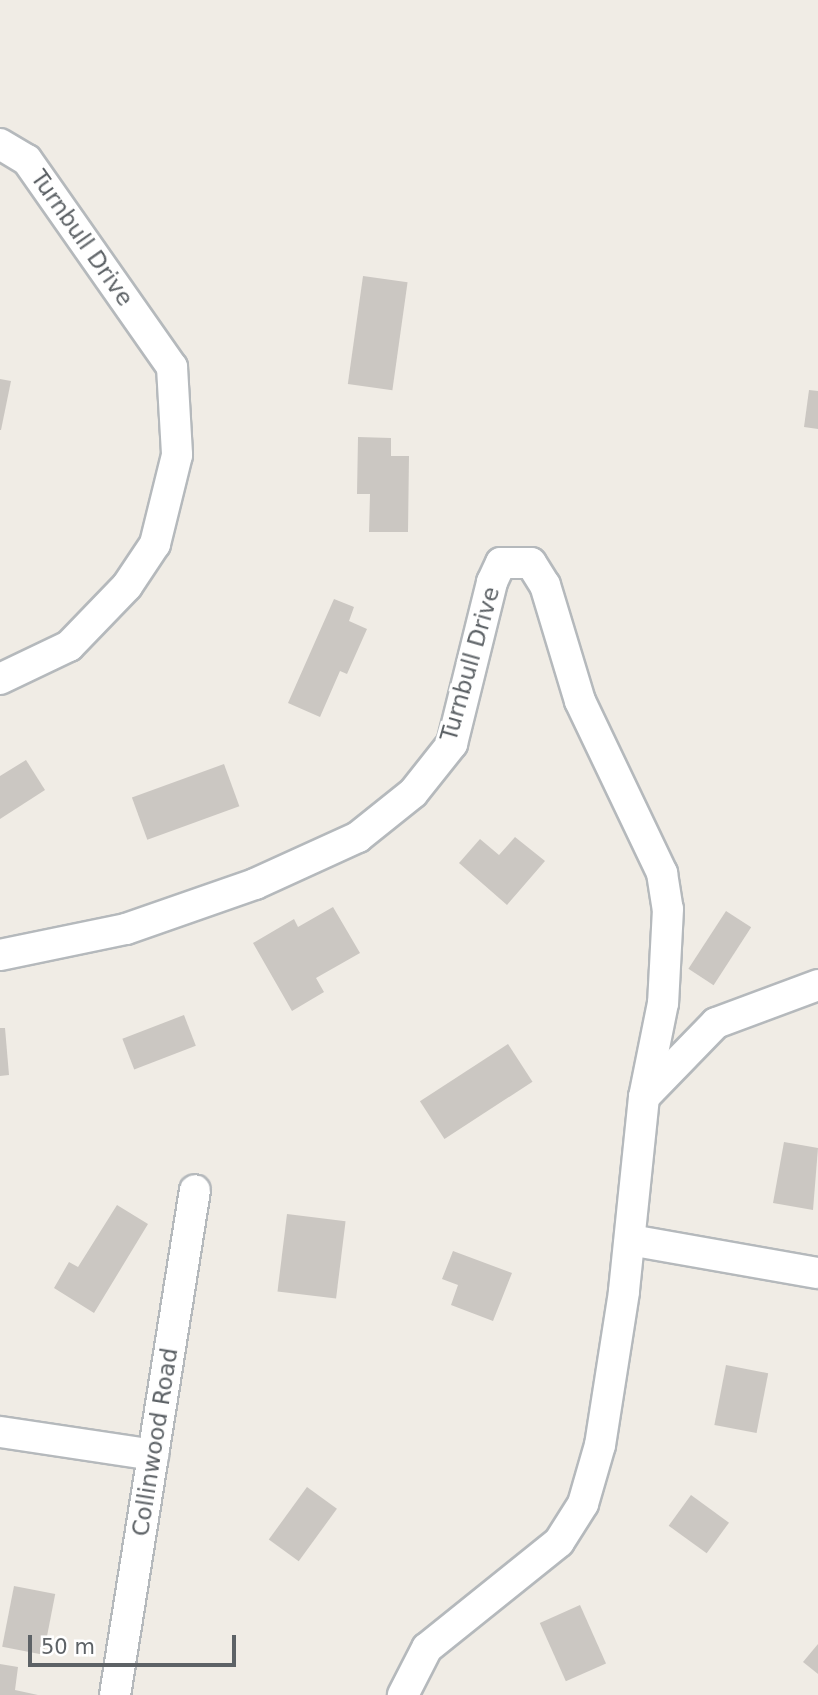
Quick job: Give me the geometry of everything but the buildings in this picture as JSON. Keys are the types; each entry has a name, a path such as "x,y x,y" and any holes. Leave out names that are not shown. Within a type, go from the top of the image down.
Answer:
{"street":[{"name":"Turnbull Drive","path":"0,144 27,160 172,367 177,455 155,544 127,586 69,646 0,679"},
{"name":"Turnbull Drive","path":"0,955 126,929 255,884 358,837 413,793 452,744 492,582 501,563 531,563 545,585 597,740 662,873 668,957 644,1097 630,1240 600,1445 583,1504 550,1550 427,1648 403,1695"},
{"path":"644,1097 716,1023 818,985"},
{"name":"Collinwood Road","path":"115,1695 195,1190"},
{"path":"630,1240 818,1273"},
{"path":"0,1432 153,1455"}]}
